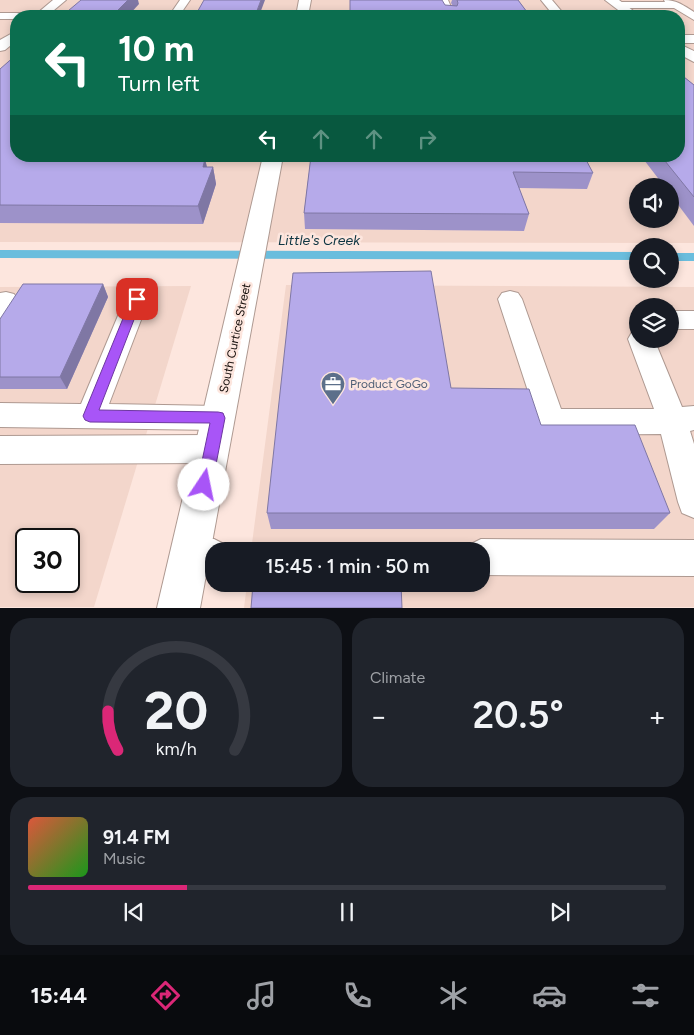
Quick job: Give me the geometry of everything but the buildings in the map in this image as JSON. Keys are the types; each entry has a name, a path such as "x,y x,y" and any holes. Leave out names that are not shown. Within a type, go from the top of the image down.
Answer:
{"street":[{"path":"48,10 60,0"},
{"name":"South Curtice Street","path":"178,608 202,557 215,433 272,162"}],"lane":[{"path":"546,0 555,10"},
{"path":"615,3 694,3"},
{"path":"673,3 684,10"},
{"path":"580,5 585,10"},
{"path":"90,416 137,299"},
{"path":"510,299 550,422 683,420"},
{"path":"679,320 694,320"},
{"path":"645,348 683,420 694,502"},
{"path":"0,415 90,416 215,433"},
{"path":"0,450 215,433"},
{"path":"490,557 694,558"}],"shaded area":[{"path":"0,0 694,0 694,243 679,243 679,238 629,238 629,243 0,242"},
{"path":"286,285 694,287 694,607 244,608 246,592 490,592 490,542 252,542"},
{"path":"191,286 94,607 0,607 0,287"}],"waterway":[{"name":"Little's Creek","path":"0,254 629,256"},
{"name":"Little's Creek","path":"679,257 694,257"}],"place":[{"name":"Product GoGo","path":"333,405"}],"route":[{"path":"137,299 90,416 218,418 204,485"}]}
